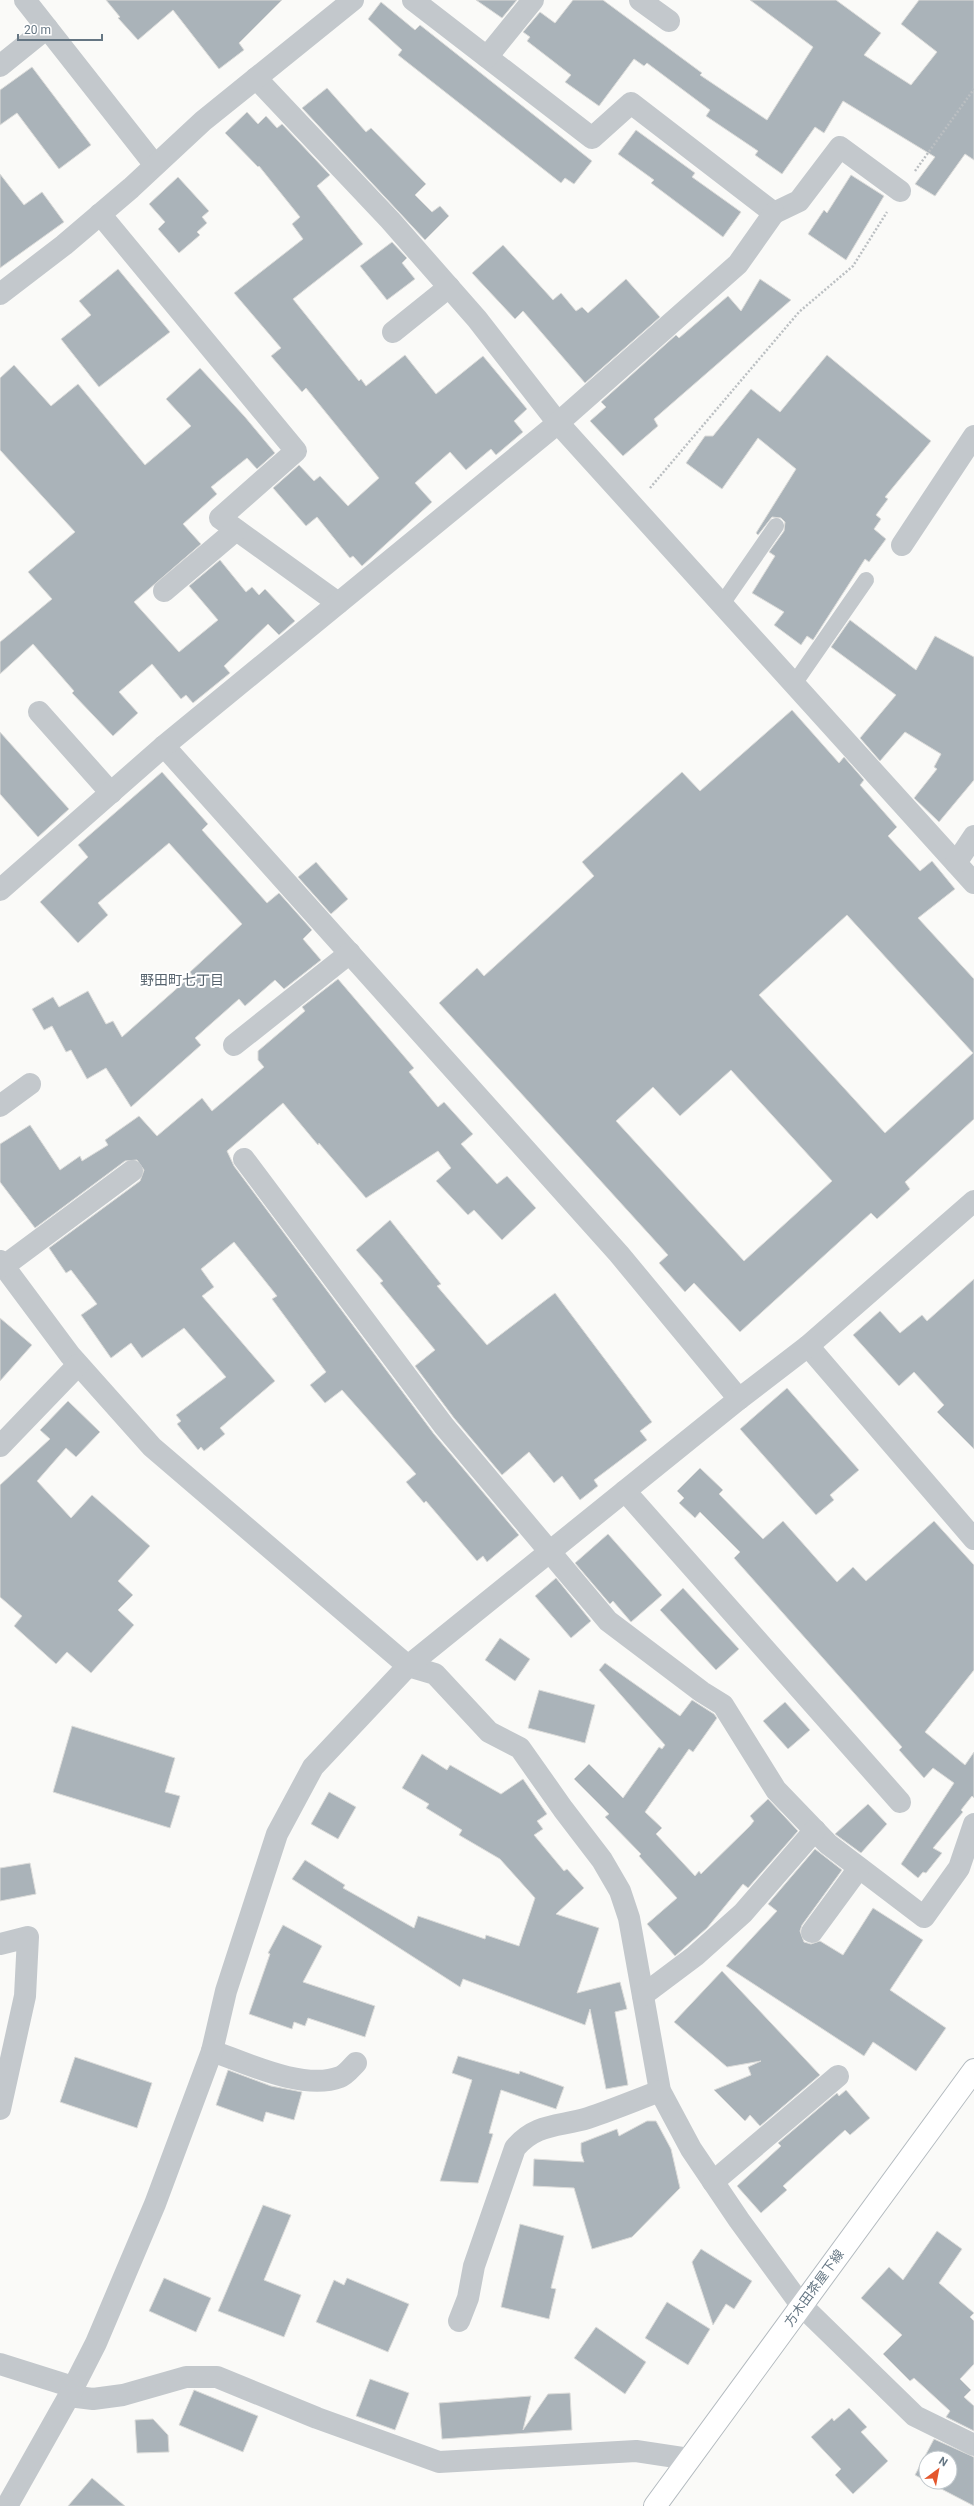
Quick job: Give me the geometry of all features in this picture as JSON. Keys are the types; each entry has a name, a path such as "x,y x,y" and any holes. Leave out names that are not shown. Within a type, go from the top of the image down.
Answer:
{"street":[{"path":"25,0 154,164"},
{"path":"0,294 100,214 203,120 353,0"},
{"path":"413,0 592,138 631,103 774,213"},
{"path":"487,57 533,0"},
{"path":"640,0 669,21"},
{"path":"0,66 47,28"},
{"path":"256,78 390,220 449,287 558,423 974,883"},
{"path":"0,890 164,746 558,423 738,264 774,213 799,201 840,147 900,191"},
{"path":"100,214 296,451 220,518 338,603"},
{"path":"393,332 449,287"},
{"path":"902,545 974,436"},
{"path":"164,591 236,530"},
{"path":"39,712 110,793"},
{"path":"164,746 619,1254 739,1399"},
{"path":"956,863 974,836"},
{"path":"234,1045 350,953"},
{"path":"0,1106 30,1084"},
{"path":"244,1159 444,1426 608,1621 702,1692 723,1705 776,1790 828,1844 924,1917 959,1868 974,1824"},
{"path":"132,1171 2,1264 78,1364 152,1447 408,1666 435,1674 489,1732 520,1748 563,1809 602,1860 620,1891 643,1995 660,2090 691,2149 801,2305 915,2416 974,2445"},
{"path":"7,2506 71,2392 96,2343 155,2204 212,2052 226,1991 277,1834 313,1767 408,1666 739,1399 808,1346 974,1201"},
{"path":"808,1346 974,1539"},
{"path":"0,1446 78,1364"},
{"path":"625,1491 900,1802"},
{"path":"643,1995 695,1956 743,1913 815,1830"},
{"path":"812,1932 859,1868"},
{"path":"0,1944 28,1937 25,1996 0,2109"},
{"path":"212,2052 279,2075 319,2082 341,2077 356,2063"},
{"name":"方木田茶屋下線","path":"655,2506 974,2070"},
{"path":"713,2182 838,2076"},
{"path":"459,2321 468,2298 474,2266 515,2148 525,2136 539,2129 587,2118 660,2090"},
{"path":"0,2364 93,2399 123,2394 186,2377 217,2377 317,2418 439,2462 636,2451 689,2459"}],"lane":[{"path":"722,604 776,526"},
{"path":"794,684 866,580"}],"path":[{"path":"634,506 799,312 853,266 900,191 974,89"}],"building":[{"path":"106,0 282,0 239,43 244,50 219,69 173,10 138,40 118,18 120,17"},
{"path":"476,0 517,0 502,18"},
{"path":"573,0 603,0 702,73 700,75 767,120 813,47 750,0 836,0 881,33 864,55 911,85 937,52 901,24 919,0 974,0 974,160 965,154 935,196 915,184 935,157 843,101 824,133 815,127 782,174 755,155 758,151 706,116 710,110 647,63 644,66 634,59 599,106 565,82 571,75 527,41 530,37 523,32 540,12 555,23"},
{"path":"381,2 415,30 420,25 592,161 574,184 565,178 561,183 398,55 402,50 368,19"},
{"path":"32,67 91,145 59,169 17,113 0,125 0,90"},
{"path":"327,88 366,132 371,128 426,184 415,195 432,212 440,206 449,216 425,240 302,108"},
{"path":"247,112 258,124 266,116 277,128 282,124 330,175 317,186 363,244 293,299 359,381 361,379 366,386 405,355 436,394 483,356 527,409 514,421 523,432 496,455 491,449 466,470 450,452 415,483 432,502 362,566 353,556 350,558 317,517 306,526 273,488 299,465 314,481 320,476 348,506 379,478 306,388 302,392 271,356 281,348 234,293 303,239 292,224 300,217 259,166 258,167 225,133"},
{"path":"636,130 695,173 692,177 741,212 723,237 651,183 654,180 618,154"},
{"path":"0,174 24,205 42,192 64,222 0,268"},
{"path":"851,175 884,196 846,260 808,234 824,210 827,213"},
{"path":"178,177 209,211 202,217 207,223 197,232 200,235 179,253 158,229 165,222 149,204"},
{"path":"392,242 407,258 402,263 415,279 387,300 360,266"},
{"path":"503,245 553,300 561,293 576,311 582,307 588,313 626,279 660,317 585,383 523,311 515,319 472,273"},
{"path":"118,269 170,332 99,387 61,339 91,315 79,301"},
{"path":"760,279 791,300 654,419 658,426 623,456 590,421 606,407 601,402 676,335 679,338 728,296 741,311"},
{"path":"827,355 931,441 885,497 888,499 876,515 881,519 874,529 886,539 869,562 865,559 813,640 807,636 801,645 774,625 784,612 752,593 775,556 769,552 784,531 785,522 781,518 772,517 758,535 756,533 796,469 758,438 722,489 686,463 705,436 713,436 751,389 780,412"},
{"path":"14,365 51,406 78,384 145,465 191,426 166,399 200,368 245,417 275,453 257,469 247,458 211,487 217,494 183,524 201,544 134,602 179,652 218,620 189,586 220,560 246,592 252,587 259,595 265,589 295,621 279,635 268,624 224,666 230,673 193,703 186,695 181,699 152,664 119,692 138,713 113,736 72,693 74,691 33,644 0,674 0,642 52,599 28,572 75,532 0,450 0,378"},
{"path":"850,620 916,670 935,636 974,657 974,780 939,822 914,798 937,769 934,767 941,754 905,732 880,761 860,738 896,695 831,647"},
{"path":"792,710 839,763 844,757 864,780 860,785 897,827 888,836 920,871 932,861 955,889 918,918 974,979 974,1119 905,1182 910,1189 877,1219 871,1213 740,1332 694,1283 685,1292 659,1263 668,1255 439,1003 477,968 484,976 594,876 582,862 682,772 700,791","holes":["847,915 973,1053 885,1133 759,995","731,1070 832,1181 744,1261 616,1121 653,1087 680,1116"]},
{"path":"0,732 69,809 38,837 0,794"},
{"path":"162,772 208,824 202,830 267,903 279,893 312,930 303,939 321,960 284,989 275,980 245,1006 239,999 195,1038 201,1045 131,1107 106,1068 87,1079 71,1050 66,1052 52,1026 44,1030 32,1009 53,997 59,1007 88,991 106,1024 113,1021 122,1037 192,975 190,972 242,924 169,843 98,903 108,915 78,943 40,902 88,857 78,845"},
{"path":"316,862 348,899 331,914 298,877"},
{"path":"338,979 414,1068 409,1072 438,1107 444,1102 473,1134 461,1144 497,1184 507,1176 536,1208 502,1240 474,1210 468,1215 436,1181 451,1168 438,1151 366,1198 319,1143 318,1145 283,1103 227,1151 234,1166 434,1434 519,1535 487,1562 483,1556 477,1561 426,1501 424,1503 406,1482 416,1474 342,1390 325,1403 310,1385 326,1372 272,1299 277,1296 234,1242 201,1269 214,1287 202,1296 275,1381 220,1428 225,1434 204,1451 201,1447 198,1450 177,1424 181,1421 176,1415 226,1377 184,1328 142,1358 131,1343 111,1358 81,1315 97,1304 71,1270 66,1273 49,1248 140,1181 144,1170 137,1160 125,1161 35,1228 0,1182 0,1144 30,1125 60,1170 80,1156 82,1161 108,1145 105,1140 139,1116 157,1136 202,1098 212,1111 264,1067 258,1060 258,1051 305,1011 302,1007"},
{"path":"390,1220 441,1284 437,1286 487,1345 555,1293 652,1422 640,1431 647,1440 594,1480 598,1486 580,1500 562,1476 554,1483 529,1452 502,1475 454,1418 415,1366 435,1350 380,1283 383,1281 356,1250"},
{"path":"974,1279 974,1449 937,1412 944,1405 914,1372 899,1386 853,1335 880,1311 900,1333 922,1315 927,1321"},
{"path":"0,1318 32,1345 0,1381"},
{"path":"787,1388 859,1470 830,1495 834,1500 816,1515 740,1429"},
{"path":"68,1401 100,1432 76,1457 66,1448 37,1481 71,1518 92,1495 150,1546 118,1581 133,1595 118,1610 134,1625 91,1673 67,1652 56,1664 14,1626 22,1616 0,1597 0,1485 50,1439 40,1430"},
{"path":"700,1468 723,1490 719,1494 763,1539 783,1521 837,1582 853,1567 866,1581 934,1521 974,1565 974,1670 925,1732 965,1765 974,1752 974,1798 972,1796 961,1810 963,1812 933,1848 942,1853 926,1873 923,1872 918,1878 901,1864 954,1783 933,1768 924,1778 899,1750 902,1747 734,1558 740,1552 700,1512 695,1518 679,1503 684,1498 677,1491"},
{"path":"608,1534 662,1595 631,1622 613,1601 610,1604 575,1563"},
{"path":"556,1578 591,1621 571,1638 535,1596"},
{"path":"683,1588 739,1649 716,1670 660,1610"},
{"path":"500,1638 530,1659 515,1681 485,1660"},
{"path":"605,1663 680,1716 692,1700 714,1714 717,1718 693,1752 689,1749 645,1812 662,1828 656,1834 695,1876 699,1871 701,1874 750,1826 754,1821 750,1816 768,1799 798,1831 748,1888 743,1884 707,1928 675,1956 647,1924 677,1898 639,1856 641,1854 605,1817 609,1814 574,1779 589,1764 623,1798 659,1747 662,1749 665,1745 599,1670"},
{"path":"539,1690 595,1705 585,1743 528,1728"},
{"path":"785,1702 810,1730 788,1749 763,1721"},
{"path":"72,1726 175,1758 165,1792 180,1796 170,1828 53,1792"},
{"path":"422,1754 447,1770 450,1765 501,1794 523,1779 547,1814 537,1821 543,1829 534,1835 564,1871 567,1869 584,1888 556,1914 599,1928 577,1993 620,1982 627,2009 615,2012 628,2085 606,2089 590,2009 585,2025 463,1979 460,1987 292,1879 305,1860 345,1885 343,1888 414,1928 418,1916 485,1939 486,1935 519,1946 535,1898 500,1859 459,1835 462,1830 426,1808 429,1804 402,1788"},
{"path":"329,1792 356,1807 338,1839 311,1824"},
{"path":"868,1804 887,1824 861,1853 835,1834"},
{"path":"815,1849 842,1870 802,1925 800,1931 804,1942 811,1944 820,1941 843,1955 873,1908 923,1940 890,1990 946,2028 916,2071 873,2042 864,2056 726,1966 777,1911 768,1904"},
{"path":"30,1863 36,1894 0,1901 0,1868"},
{"path":"283,1925 322,1946 303,1982 375,2006 365,2037 308,2018 305,2026 294,2022 292,2029 249,2014 270,1954 268,1953"},
{"path":"722,1971 820,2075 760,2126 750,2115 745,2121 714,2090 751,2075 748,2067 761,2061 727,2067 674,2022"},
{"path":"458,2056 519,2074 520,2071 564,2087 556,2109 501,2090 489,2133 493,2134 478,2183 440,2181 472,2080 452,2073"},
{"path":"75,2057 152,2083 137,2128 60,2102"},
{"path":"228,2070 271,2086 302,2092 294,2120 266,2112 263,2122 216,2105"},
{"path":"846,2090 870,2118 850,2135 845,2130 783,2186 787,2190 761,2213 737,2186 781,2146 778,2143 837,2093 839,2096"},
{"path":"647,2121 656,2121 671,2149 680,2188 632,2237 592,2249 574,2188 533,2186 534,2159 584,2162 581,2153 581,2143 617,2129 619,2136"},
{"path":"263,2205 291,2215 264,2280 301,2295 284,2337 218,2311"},
{"path":"520,2224 564,2236 551,2288 556,2289 549,2319 501,2307"},
{"path":"937,2231 962,2249 939,2283 974,2313 970,2317 974,2321 974,2364 960,2379 971,2390 964,2397 974,2406 974,2431 946,2417 950,2411 914,2378 910,2381 883,2354 902,2335 861,2298 889,2267 903,2280"},
{"path":"701,2249 752,2281 734,2309 726,2304 713,2325 692,2262"},
{"path":"164,2278 211,2298 196,2332 149,2311"},
{"path":"347,2278 409,2304 388,2352 316,2322 334,2280 344,2285"},
{"path":"667,2302 710,2329 688,2365 645,2338"},
{"path":"596,2327 646,2362 625,2394 574,2358"},
{"path":"370,2379 409,2393 395,2430 356,2416"},
{"path":"194,2390 258,2416 243,2452 179,2425"},
{"path":"570,2393 572,2430 442,2439 439,2403 531,2396 523,2430 548,2394"},
{"path":"849,2408 867,2427 861,2432 888,2461 853,2494 835,2475 841,2469 811,2437 832,2418 834,2421"},
{"path":"153,2419 168,2435 169,2452 137,2453 135,2420"},
{"path":"934,2439 974,2457 974,2506 943,2490 958,2490 958,2450 928,2450"},
{"path":"918,2469 918,2477 915,2475"},
{"path":"92,2478 125,2506 68,2506"}],"district":[{"name":"野田町七丁目","path":"182,980"}]}
